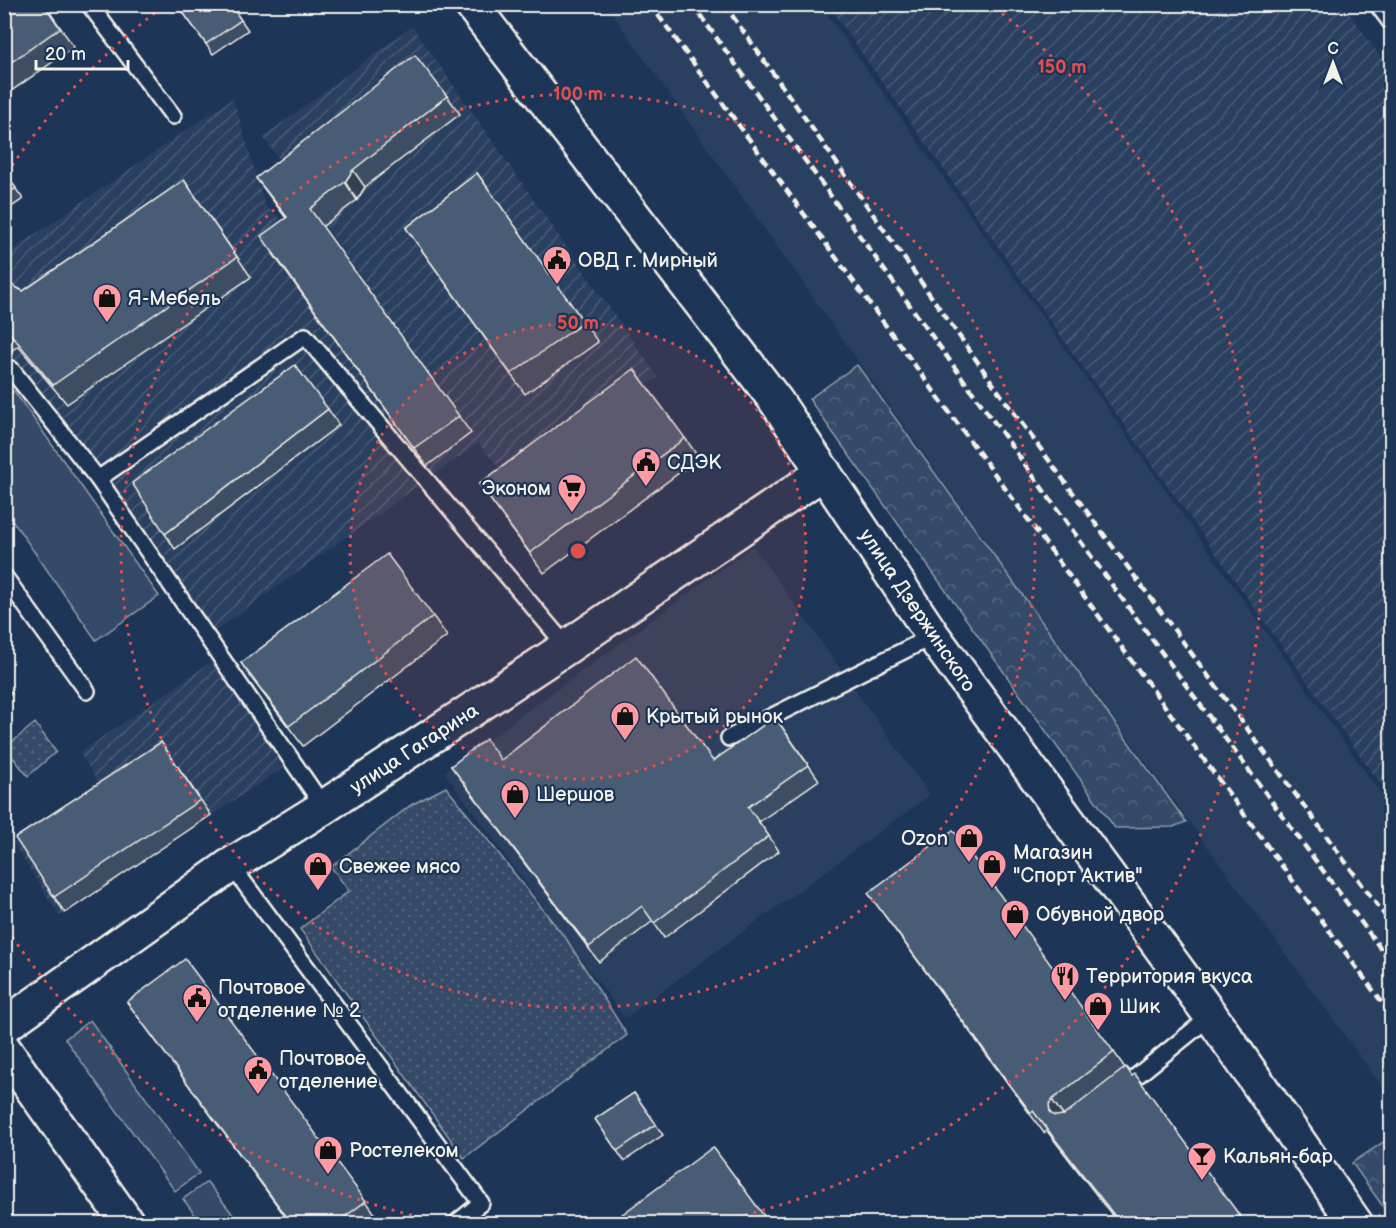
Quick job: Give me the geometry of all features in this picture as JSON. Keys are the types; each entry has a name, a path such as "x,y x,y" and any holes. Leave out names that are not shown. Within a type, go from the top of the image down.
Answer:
{"street":[{"name":"улица Дзержинского","path":"471,4 776,401 933,636 1210,1016 1356,1224"},
{"name":"улица Гагарина","path":"4,1026 231,865 324,807 567,647 825,472"},
{"path":"4,1049 128,1224"}],"lane":[{"path":"89,4 173,116"},
{"path":"1377,4 1392,24"},
{"path":"98,479 305,336 567,647"},
{"path":"10,369 98,479 324,807"},
{"path":"4,576 87,691"},
{"path":"729,738 933,636"},
{"path":"231,865 481,1203 455,1224"},
{"path":"1110,1098 1210,1016"}],"shaded area":[{"path":"606,5 821,5 1391,808 1391,1099 1006,570"},
{"path":"828,5 1344,5 1391,72 1391,799 1087,373"},
{"path":"412,26 658,377 512,483 478,443 203,640 98,479 10,369 5,374 5,255 233,98 265,205 304,241 334,242 376,298 263,137"},
{"path":"753,546 930,795 625,1018 444,772"},
{"path":"215,659 286,766 60,916 13,843 102,788 79,753"}],"green space":[{"path":"857,365 1186,822 1173,827 1115,828 809,399"},
{"path":"14,391 159,596 96,640 5,510 5,397"},
{"path":"35,723 56,752 28,776 5,748"},
{"path":"446,787 567,940 627,1035 464,1158 300,929 349,891 331,867 411,805"},
{"path":"90,1020 199,1173 175,1191 65,1039"},
{"path":"1391,1137 1391,1218 1352,1163"},
{"path":"207,1182 240,1223 201,1223 183,1199"}],"building":[{"path":"4,4 44,4 60,28 4,67"},
{"path":"177,4 230,4 241,20 206,44"},
{"path":"415,55 447,96 353,170 345,182 310,209 459,416 414,448 261,236 287,217 256,178"},
{"path":"4,172 16,188 4,196"},
{"path":"477,173 584,322 511,374 406,228"},
{"path":"184,180 237,257 53,385 4,326 4,281 23,291"},
{"path":"295,365 328,409 165,534 132,483"},
{"path":"634,369 685,438 530,553 479,484"},
{"path":"387,554 433,616 289,726 241,663"},
{"path":"636,656 713,761 775,717 808,765 748,807 769,836 654,923 642,906 589,947 451,766 486,739 501,760"},
{"path":"161,742 200,800 54,897 15,838"},
{"path":"953,830 1114,1052 1052,1100 1049,1104 1050,1113 1055,1116 1064,1115 1126,1067 1132,1076 1135,1074 1246,1224 1121,1224 1033,1111 1031,1113 868,893"},
{"path":"185,959 366,1201 335,1224 292,1224 127,1002"},
{"path":"634,1093 656,1124 617,1151 595,1119"},
{"path":"713,1147 770,1224 609,1224"}],"railway":[{"path":"650,4 1392,1016"},
{"path":"692,4 1120,596 1392,964"},
{"path":"724,4 1006,402 1392,925"}],"place":[{"name":"ОВД г. Мирный","path":"557,286"},
{"name":"Я-Мебель","path":"107,324"},
{"name":"СДЭК","path":"646,488"},
{"name":"Эконом","path":"572,514"},
{"name":"Крытый рынок","path":"625,742"},
{"name":"Шершов","path":"515,820"},
{"name":"Ozon","path":"969,864"},
{"name":"Магазин \"Спорт Актив\"","path":"992,890"},
{"name":"Свежее мясо","path":"318,892"},
{"name":"Обувной двор","path":"1015,940"},
{"name":"Территория вкуса","path":"1065,1002"},
{"name":"Почтовое отделение № 2","path":"197,1024"},
{"name":"Шик","path":"1098,1032"},
{"name":"Почтовое отделение","path":"258,1096"},
{"name":"Ростелеком","path":"328,1176"},
{"name":"Кальян-бар","path":"1202,1182"}]}
